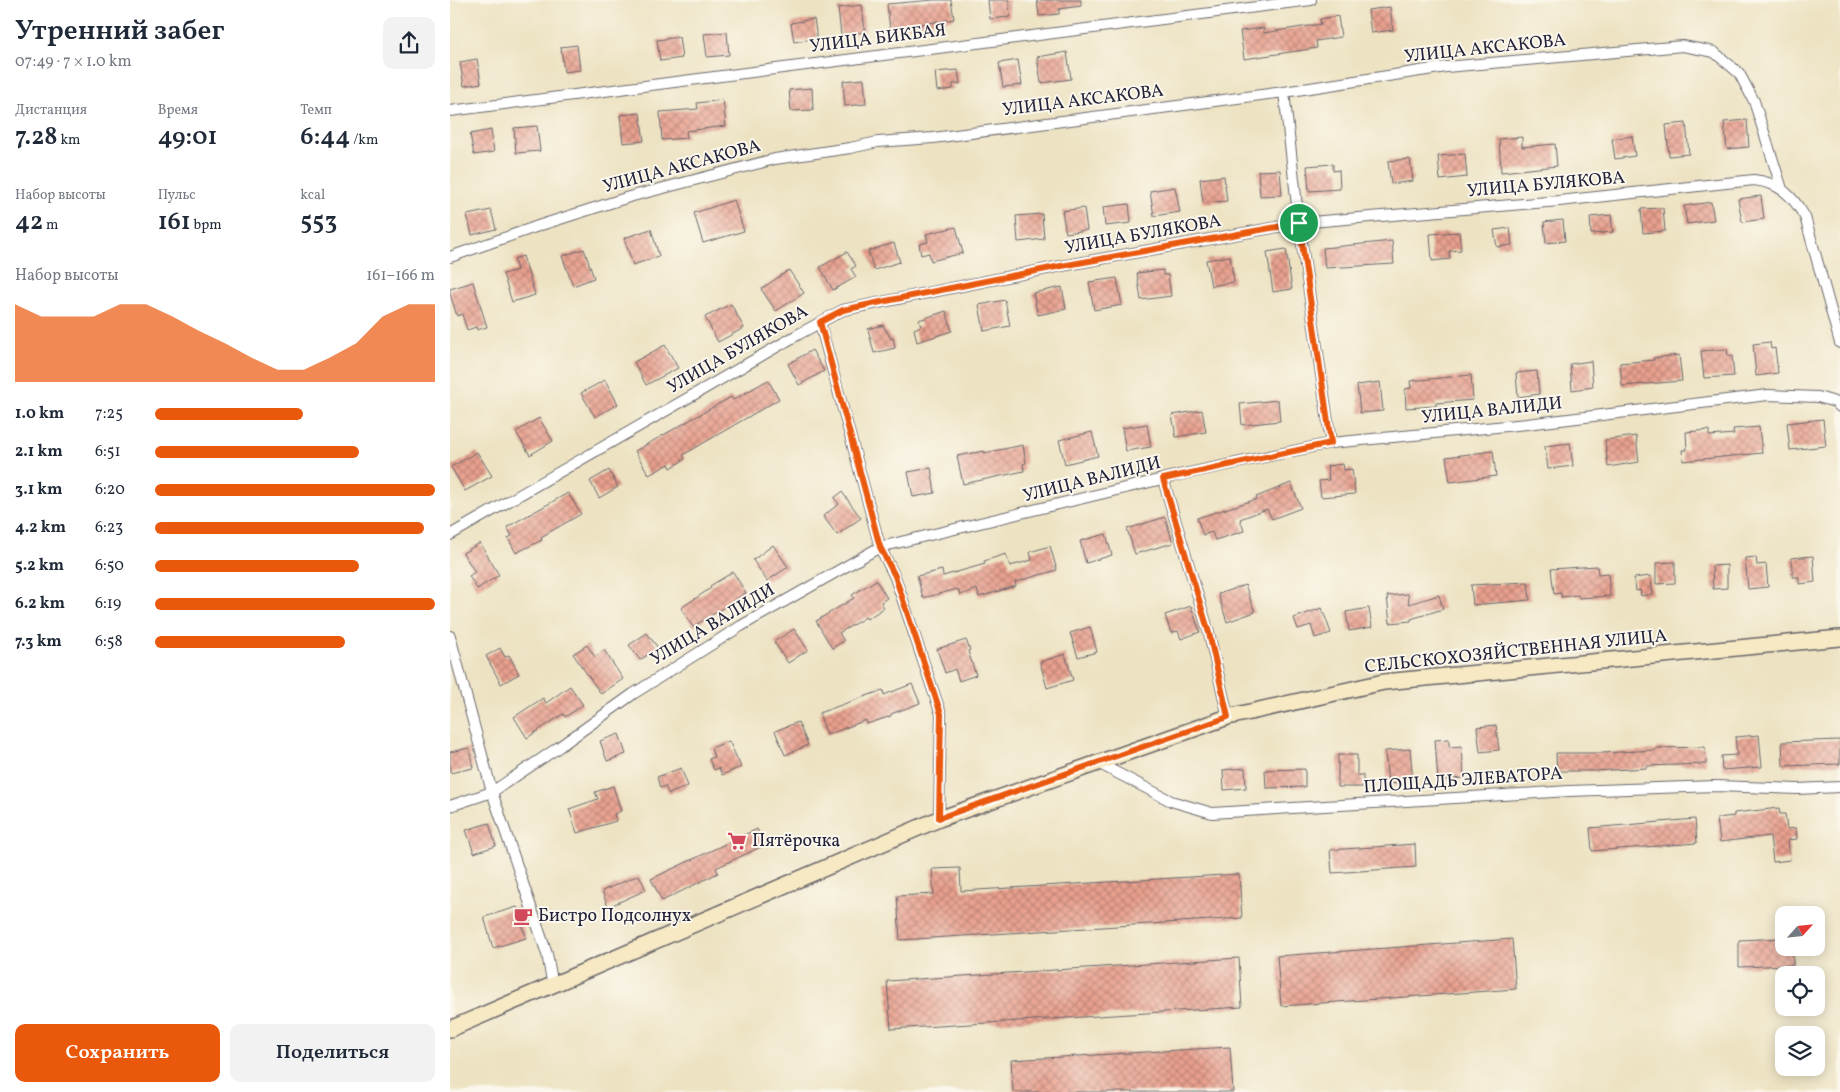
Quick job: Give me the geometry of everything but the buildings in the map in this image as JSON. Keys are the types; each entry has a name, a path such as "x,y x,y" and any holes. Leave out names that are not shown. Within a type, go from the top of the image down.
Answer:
{"main road":[{"name":"СЕЛЬСКОХОЗЯЙСТВЕННАЯ УЛИЦА","path":"450,1029 939,818 1228,717 1384,682 1840,638"}],"street":[{"name":"УЛИЦА БИКБАЯ","path":"450,111 1311,0"},
{"name":"УЛИЦА АКСАКОВА","path":"450,257 629,197 775,159 878,142 933,138 1284,92 1446,67 1683,46 1714,52 1739,73 1754,101 1782,189"},
{"path":"1284,92 1299,223 1331,443"},
{"name":"УЛИЦА БУЛЯКОВА","path":"450,535 843,310 1056,267 1299,223 1559,202 1754,180 1769,182 1782,189"},
{"path":"1782,189 1795,200 1805,217 1840,343"},
{"path":"820,322 880,547 895,576 941,714 939,818"},
{"name":"УЛИЦА ВАЛИДИ","path":"450,806 492,792 559,748 641,689 741,626 880,547 1163,479 1331,443 1527,424 1768,395 1818,397 1835,402 1840,407"},
{"path":"1163,479 1209,633 1228,717"},
{"path":"450,636 492,792 547,954 553,986"},
{"name":"ПЛОЩАДЬ ЭЛЕВАТОРА","path":"1098,763 1171,801 1212,813 1569,791 1716,786 1797,790 1840,787"}],"place":[{"name":"Пятёрочка","path":"737,841"},
{"name":"Бистро Подсолнух","path":"523,916"}],"route":[{"path":"1299,223 1331,443 1163,479 1209,633 1228,717 939,818 941,714 895,576 880,547 820,322 843,310 881,302 1056,267 1299,223"}]}
